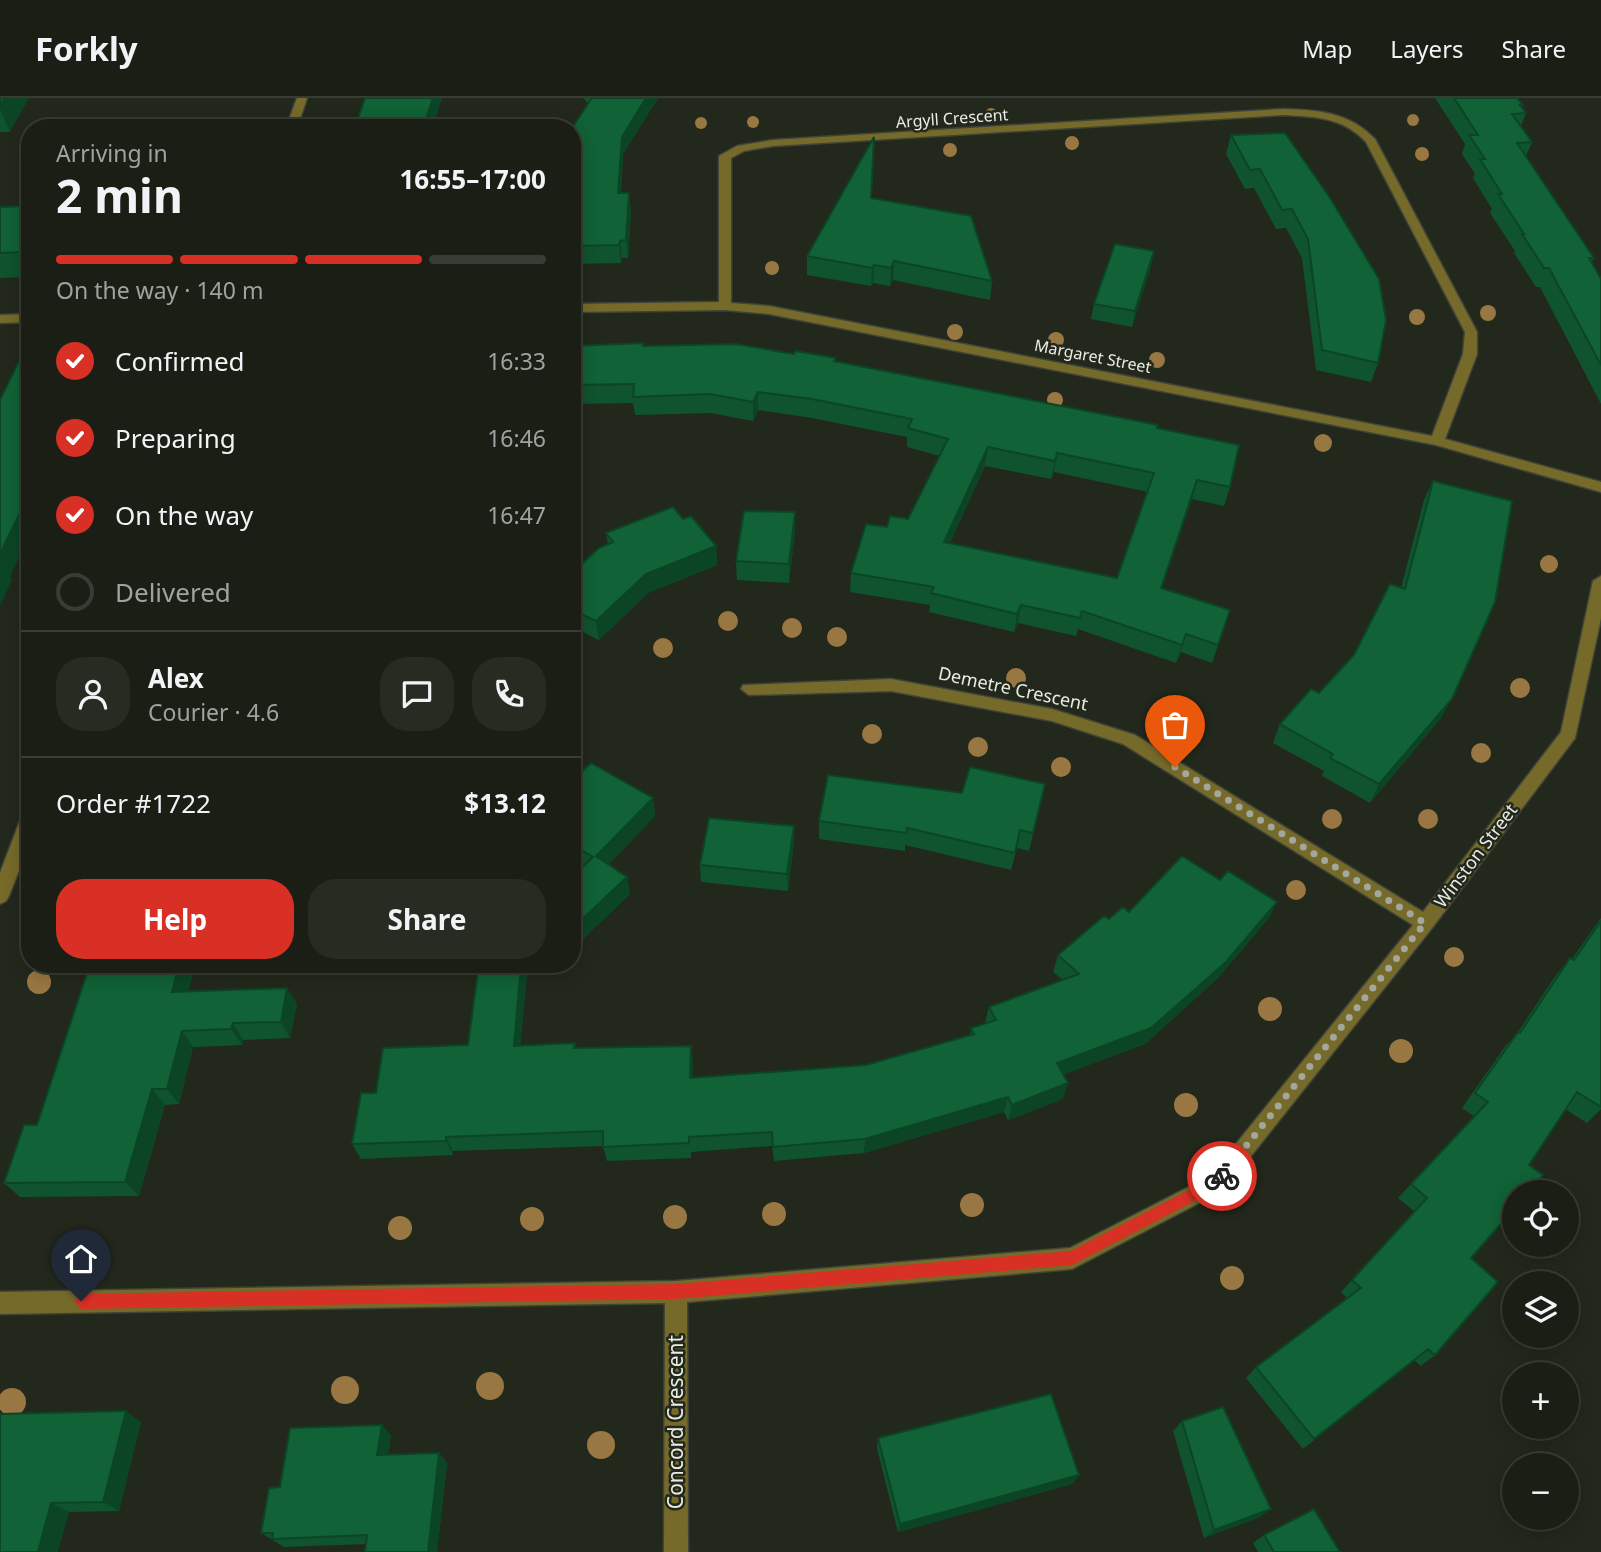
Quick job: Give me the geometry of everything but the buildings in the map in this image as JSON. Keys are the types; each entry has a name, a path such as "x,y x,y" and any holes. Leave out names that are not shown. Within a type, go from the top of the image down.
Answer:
{"street":[{"path":"294,119 302,98"},
{"name":"Argyll Crescent","path":"724,306 725,156 741,148 773,143 1283,112 1330,115 1359,126 1371,141 1471,332 1470,354 1437,441"},
{"name":"Margaret Street","path":"581,308 724,306 769,310 1437,441 1601,487"},
{"path":"0,318 21,318"},
{"name":"Winston Street","path":"0,1303 676,1292 1072,1258 1217,1183 1425,923 1569,734 1601,581"},
{"name":"Demetre Crescent","path":"749,689 891,685 1052,715 1129,738 1425,923"},
{"path":"0,896 21,841"},
{"name":"Concord Crescent","path":"676,1292 676,1552"}],"way so far":[{"path":"1175,767 1425,923 1222,1176"}],"route":[{"path":"81,1301 676,1292 1072,1258 1217,1183 1222,1176"}]}
